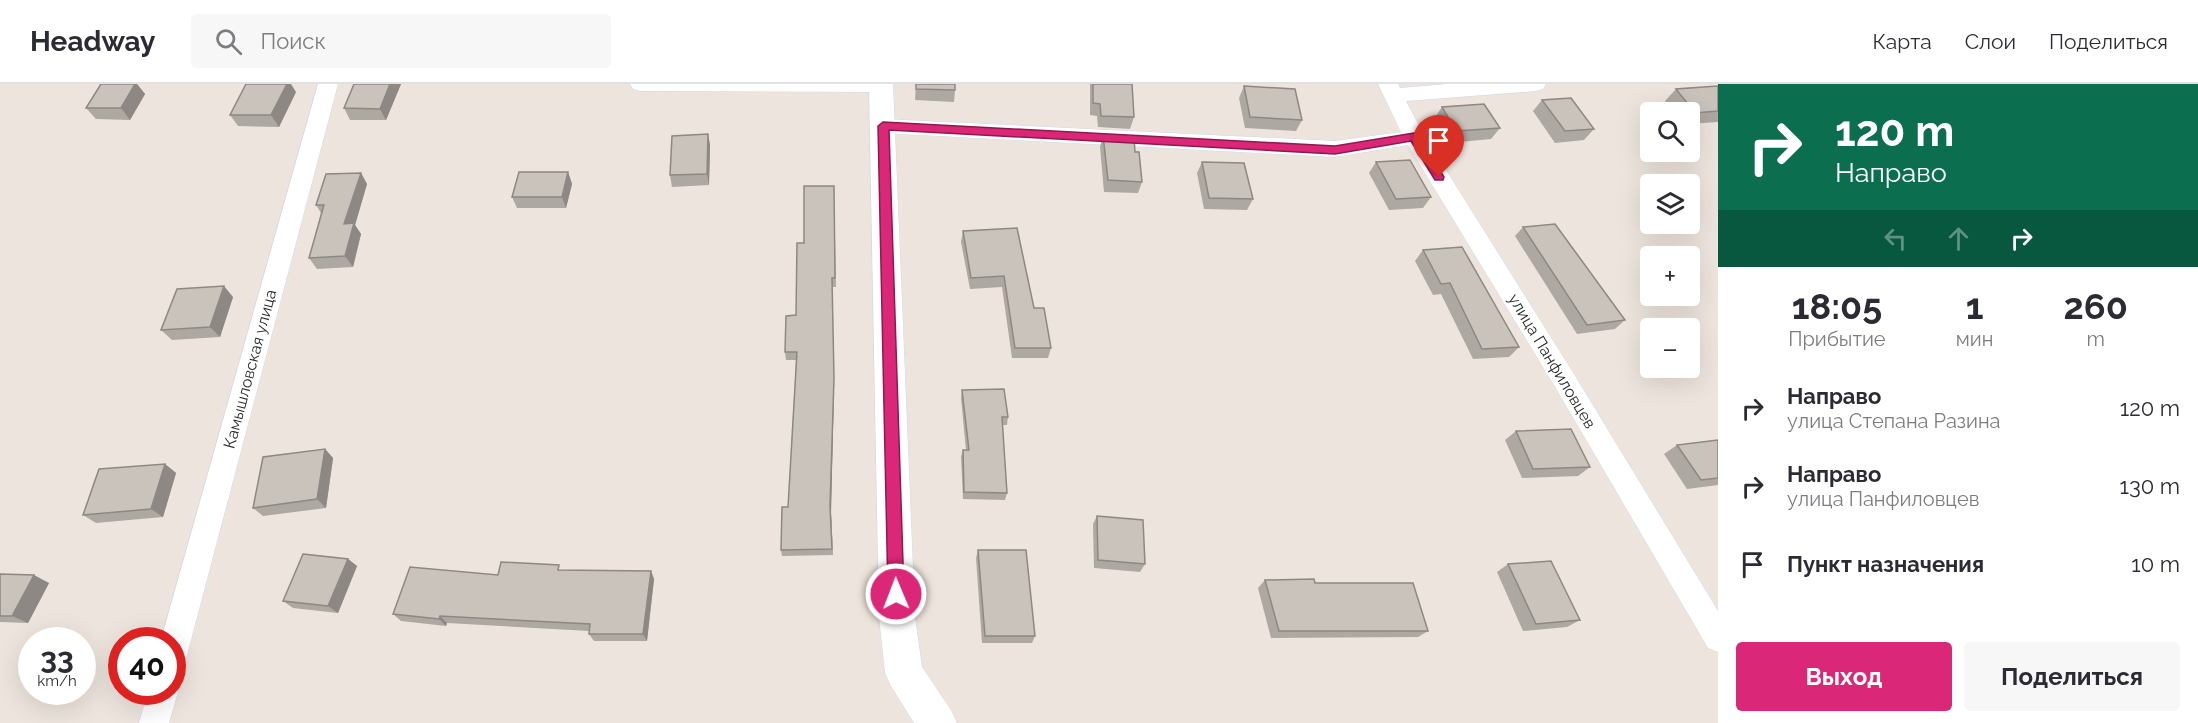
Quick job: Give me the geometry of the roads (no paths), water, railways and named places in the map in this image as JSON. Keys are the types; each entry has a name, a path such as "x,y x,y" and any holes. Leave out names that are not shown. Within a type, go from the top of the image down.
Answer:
{"street":[{"name":"Камышловская улица","path":"180,627 328,84"},
{"path":"640,84 881,84 897,617 904,673 938,723"},
{"path":"1391,89 1536,84"},
{"name":"улица Панфиловцев","path":"1391,89 1414,136 1563,378 1718,638"},
{"path":"883,126 1335,150 1414,136"},
{"path":"154,723 159,705"}]}
